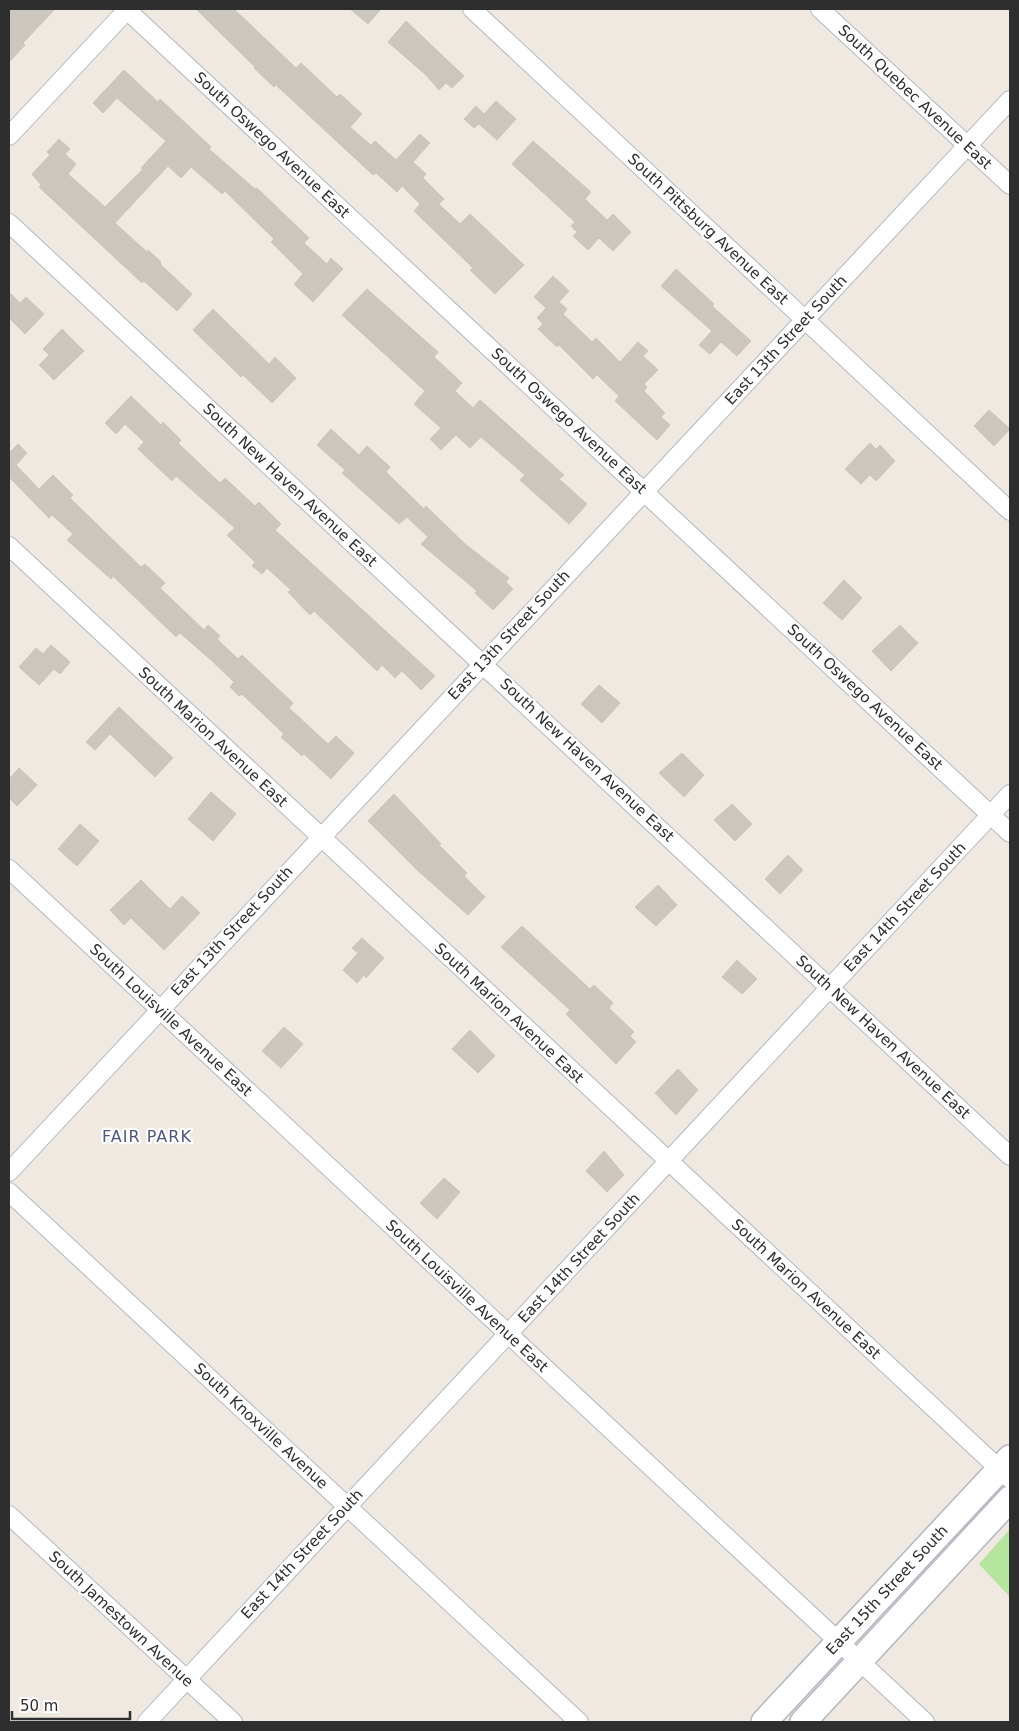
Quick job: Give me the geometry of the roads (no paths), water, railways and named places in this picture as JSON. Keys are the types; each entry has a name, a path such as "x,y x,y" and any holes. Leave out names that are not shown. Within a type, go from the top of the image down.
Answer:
{"main road":[{"name":"East 15th Street South","path":"764,1722 1007,1469"},
{"name":"East 15th Street South","path":"803,1722 1010,1499"}],"street":[{"name":"South Pittsburg Avenue East","path":"472,9 1010,510"},
{"name":"South Quebec Avenue East","path":"820,9 1010,186"},
{"path":"9,136 127,10"},
{"name":"South Oswego Avenue East","path":"127,10 1010,833"},
{"name":"East 13th Street South","path":"9,1172 320,836 1010,100"},
{"name":"South New Haven Avenue East","path":"9,223 1010,1156"},
{"name":"South Marion Avenue East","path":"9,546 669,1161 1007,1469"},
{"name":"East 14th Street South","path":"147,1722 1010,794"},
{"name":"South Louisville Avenue East","path":"9,869 925,1722"},
{"name":"South Knoxville Avenue","path":"9,1192 579,1722"},
{"name":"South Jamestown Avenue","path":"9,1515 233,1722"}],"district":[{"name":"FAIR PARK","path":"147,1136"}]}
